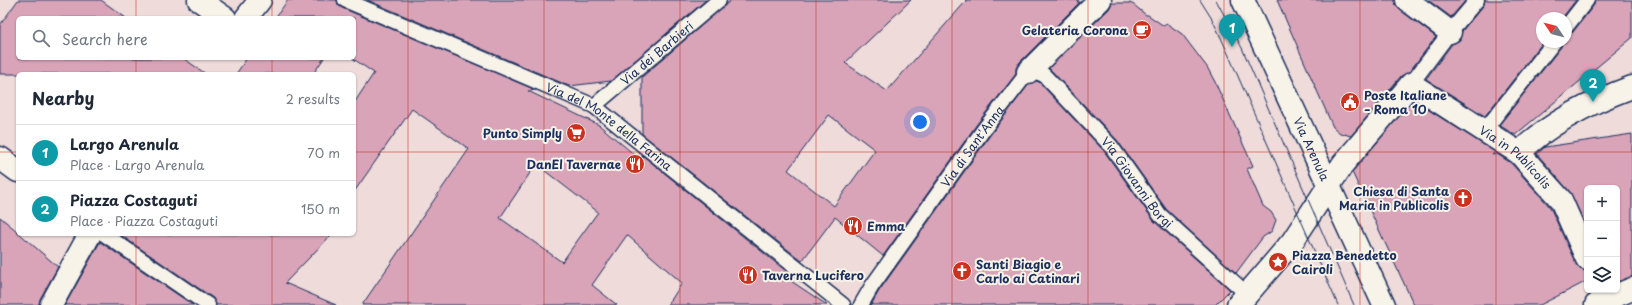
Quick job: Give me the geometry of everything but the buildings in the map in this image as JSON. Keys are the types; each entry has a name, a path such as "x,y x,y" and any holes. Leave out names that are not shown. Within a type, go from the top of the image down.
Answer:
{"street":[{"path":"199,0 222,16"},
{"path":"248,16 260,0"},
{"name":"Via di Sant'Anna","path":"1028,72 1100,0"},
{"name":"Via Arenula","path":"1243,0 1384,305"},
{"path":"1407,0 1450,32"},
{"path":"1243,300 1292,242 1343,164 1411,84"},
{"name":"Via in Publicolis","path":"1411,84 1519,153 1561,200 1586,257"},
{"path":"1519,153 1534,138 1586,105 1632,87"},
{"path":"0,158 16,170"},
{"path":"51,305 89,236"},
{"path":"1601,298 1632,289"}],"lane":[{"name":"Via del Monte della Farina","path":"345,0 594,106 843,305"},
{"name":"Via dei Barbieri","path":"594,106 719,0"},
{"path":"1411,84 1450,32 1477,0"},
{"path":"1572,19 1587,0"},
{"path":"1484,131 1549,48"},
{"name":"Via Giovanni Borgi","path":"1028,72 1034,71 1044,75 1111,146 1160,215 1243,300"},
{"name":"Via di Sant'Anna","path":"861,305 872,286 984,130 1028,72"},
{"path":"107,236 208,305"}],"tram line":[{"path":"1200,0 1212,19 1223,42 1338,305"},
{"path":"1216,0 1242,48 1354,305"}],"place":[{"name":"Gelateria Corona","path":"1142,30"},
{"name":"Largo Arenula","path":"1232,47"},
{"name":"Poste Italiane – Roma 10","path":"1350,102"},
{"name":"Piazza Costaguti","path":"1593,102"},
{"name":"Punto Simply","path":"576,133"},
{"name":"DanEl Tavernae","path":"635,164"},
{"name":"Chiesa di Santa Maria in Publicolis","path":"1463,198"},
{"name":"Emma","path":"853,226"},
{"name":"Piazza Benedetto Cairoli","path":"1278,262"},
{"name":"Santi Biagio e Carlo ai Catinari","path":"962,271"},
{"name":"Taverna Lucifero","path":"748,275"}]}
